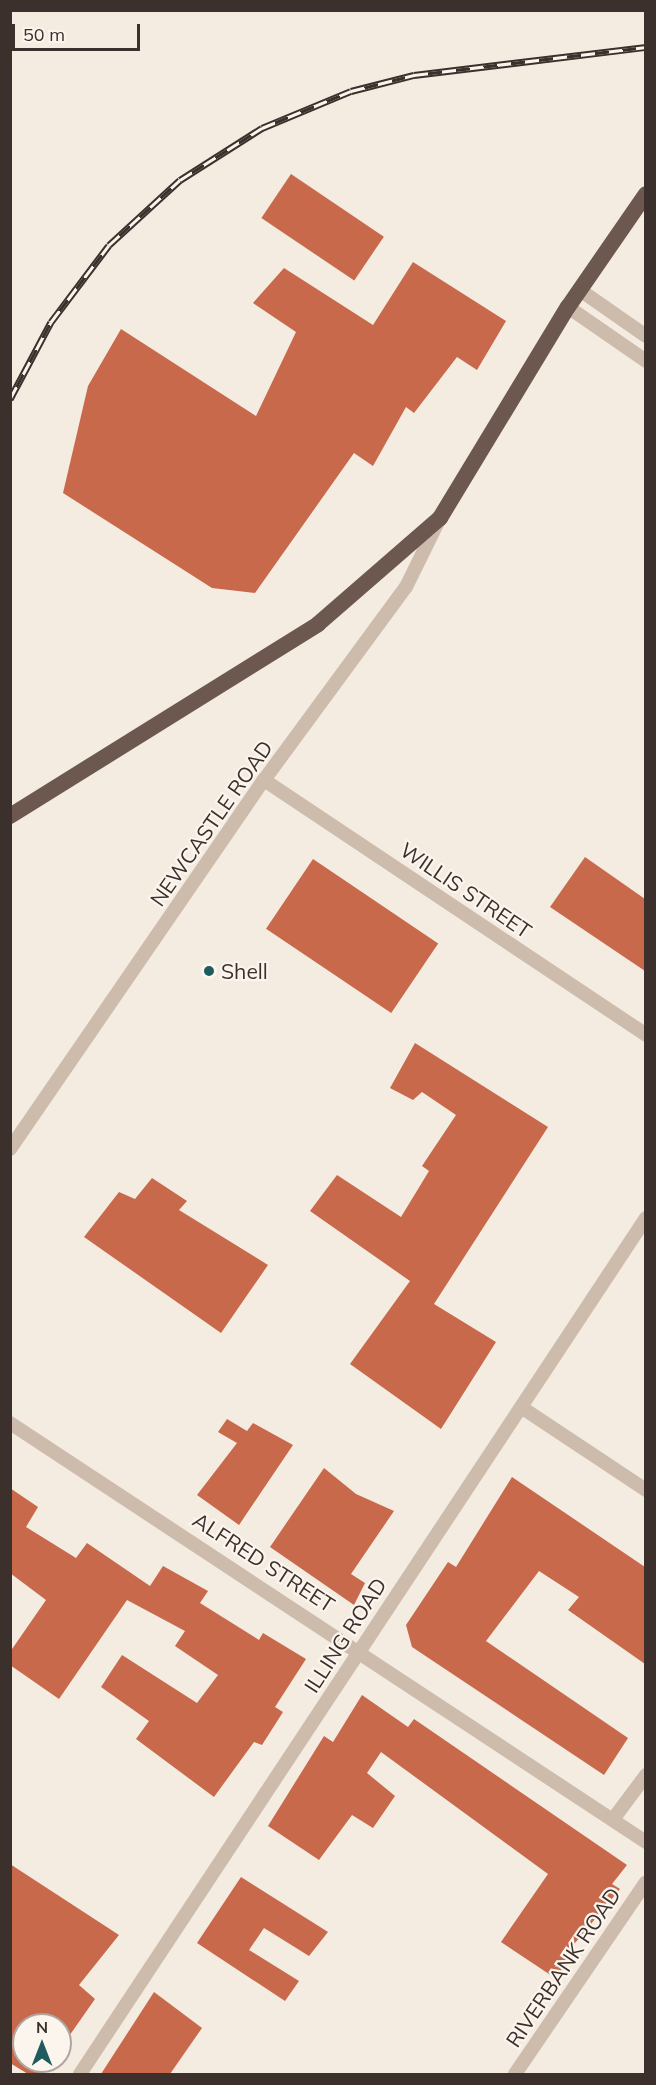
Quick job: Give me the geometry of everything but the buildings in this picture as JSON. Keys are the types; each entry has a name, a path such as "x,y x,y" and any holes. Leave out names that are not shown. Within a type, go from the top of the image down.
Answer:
{"highway":[{"path":"10,816 318,624 440,518 568,308 645,194"}],"street":[{"path":"580,290 645,336"},
{"path":"568,308 645,361"},
{"name":"NEWCASTLE ROAD","path":"10,1149 264,780 357,659 406,587 440,518"},
{"name":"WILLIS STREET","path":"264,780 645,1035"},
{"name":"ILLING ROAD","path":"80,2074 645,1218"},
{"path":"521,1407 645,1490"},
{"name":"ALFRED STREET","path":"10,1423 614,1818"},
{"path":"645,1774 614,1818 645,1842"},
{"name":"RIVERBANK ROAD","path":"515,2074 645,1882"}],"railway":[{"path":"10,399 51,322 109,245 180,180 262,128 351,91 414,75 646,47"}],"place":[{"name":"Shell","path":"209,971"}]}
